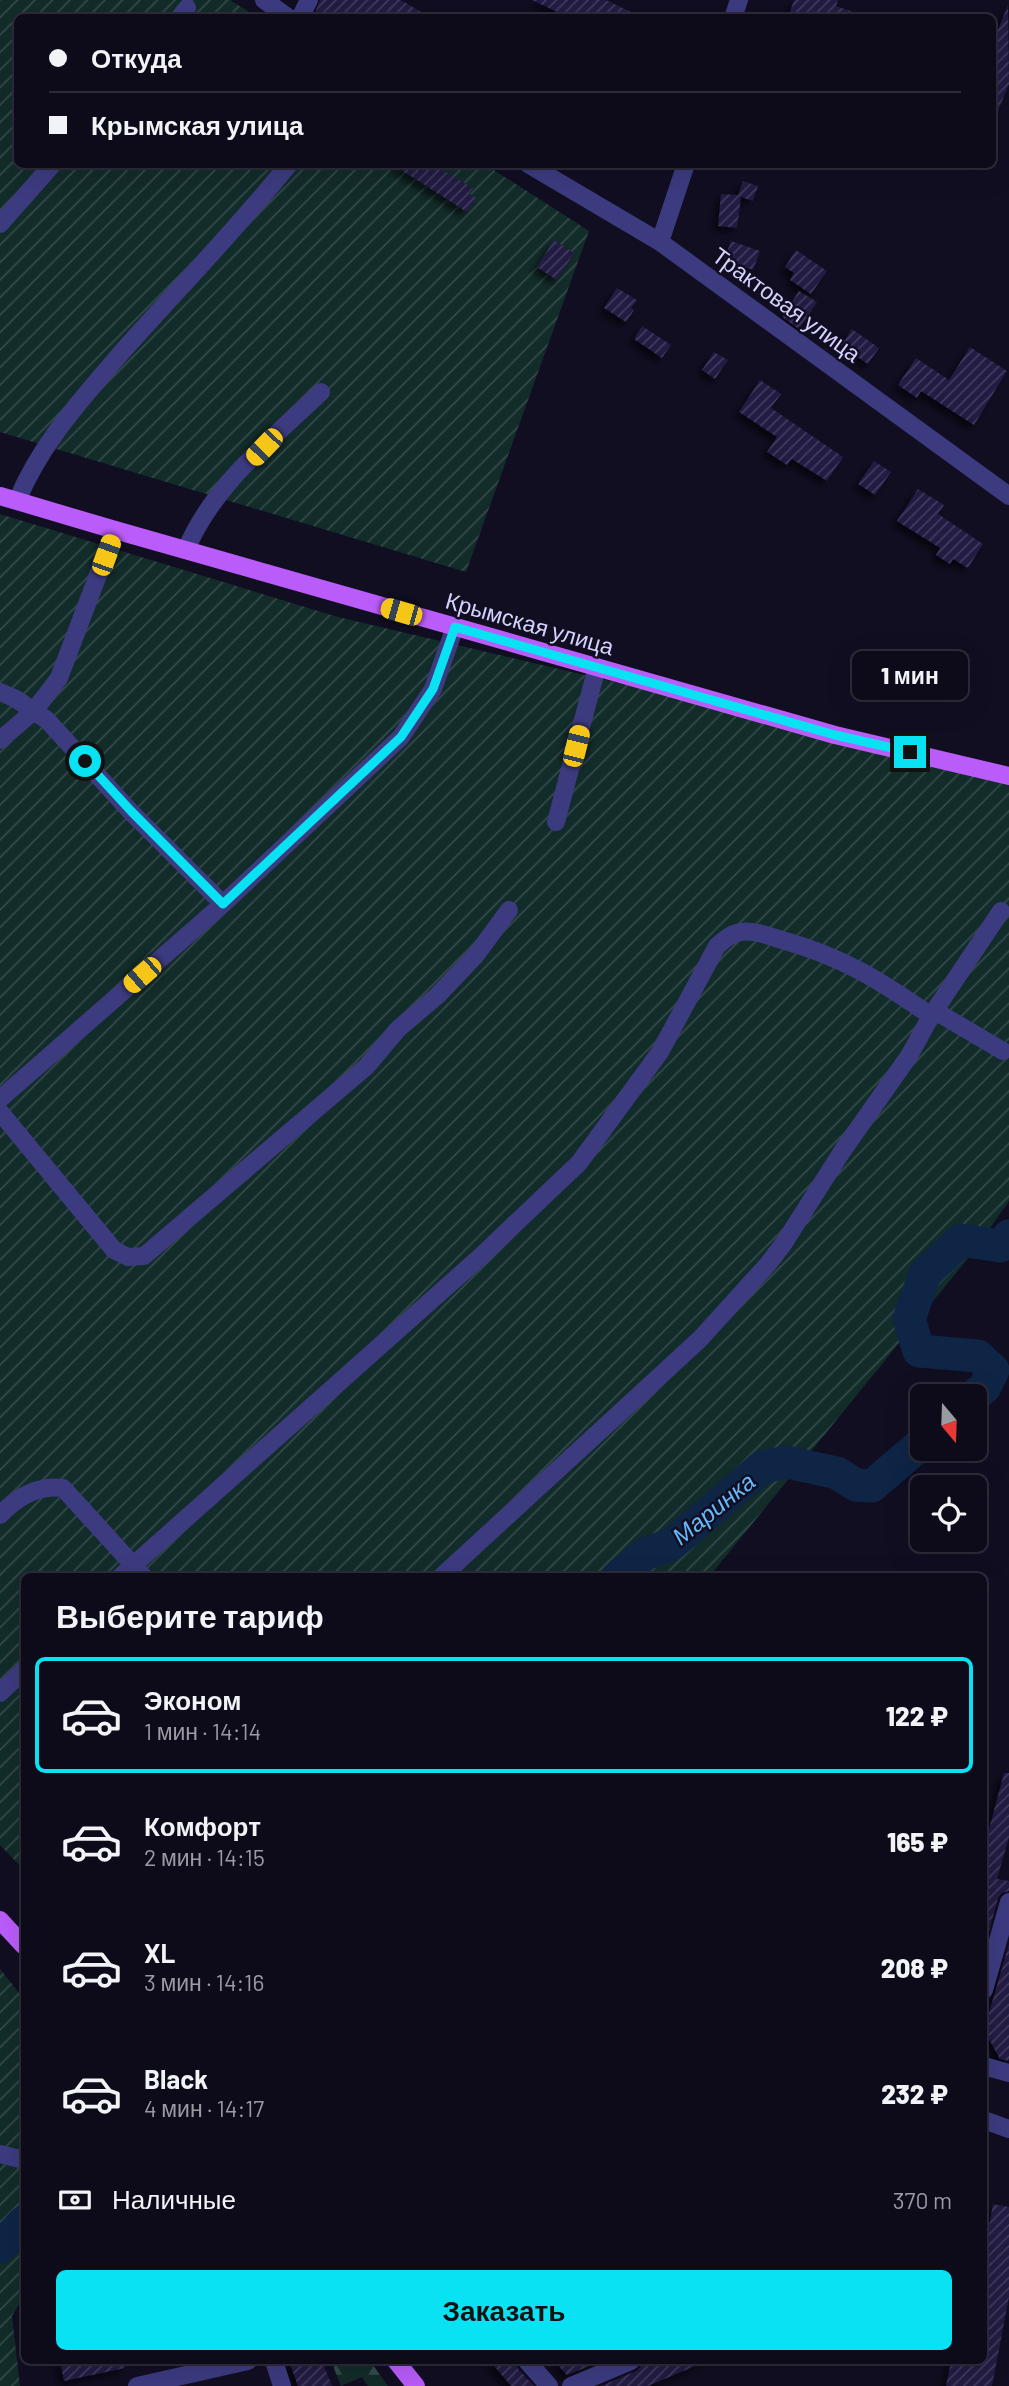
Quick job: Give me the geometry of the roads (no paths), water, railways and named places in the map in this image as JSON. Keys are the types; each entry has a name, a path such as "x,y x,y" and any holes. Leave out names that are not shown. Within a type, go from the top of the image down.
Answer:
{"main road":[{"name":"Крымская улица","path":"8,498 835,735 1009,776"},
{"path":"0,1920 21,1943"},
{"path":"398,2364 416,2386"}],"street":[{"path":"264,0 283,14"},
{"path":"0,224 49,168"},
{"path":"8,498 29,473 60,423 167,301 260,201 286,168"},
{"name":"Трактовая улица","path":"535,168 660,242 1009,496"},
{"path":"660,242 685,168"},
{"path":"186,550 202,516 225,486 321,392"},
{"path":"0,740 34,711 60,678 115,530"},
{"path":"0,1100 223,904 401,737 433,689 455,627"},
{"path":"556,822 597,667"},
{"path":"0,692 47,720 131,811 223,904"},
{"path":"0,1112 114,1250 128,1257 144,1256 367,1066 398,1029 437,996 476,955 509,910"},
{"path":"445,1573 700,1339 736,1301 784,1243 843,1150 909,1056 933,1014 1001,911"},
{"path":"0,1515 12,1503 32,1492 49,1486 63,1488 132,1572 480,1257 579,1163 660,1052 717,946 728,936 741,932 757,933 830,955 882,981 933,1014 1003,1051"},
{"path":"0,1693 21,1673"},
{"path":"987,1979 1009,1902"},
{"path":"987,2067 1009,2073"},
{"path":"987,2120 1009,2129"},
{"path":"0,2154 21,2159"},
{"path":"137,2386 235,2364"},
{"path":"275,2364 282,2386"},
{"path":"530,2364 549,2386"},
{"path":"571,2386 624,2364"}],"waterway":[{"name":"Маринка","path":"986,1384 993,1370 978,1356 919,1351 909,1319 925,1274 961,1240 1000,1246 1009,1236"},
{"name":"Маринка","path":"623,1573 645,1554 672,1544 762,1467 787,1462 837,1473 856,1485 872,1486 910,1453"},
{"name":"Маринка","path":"0,2247 21,2225"}]}
